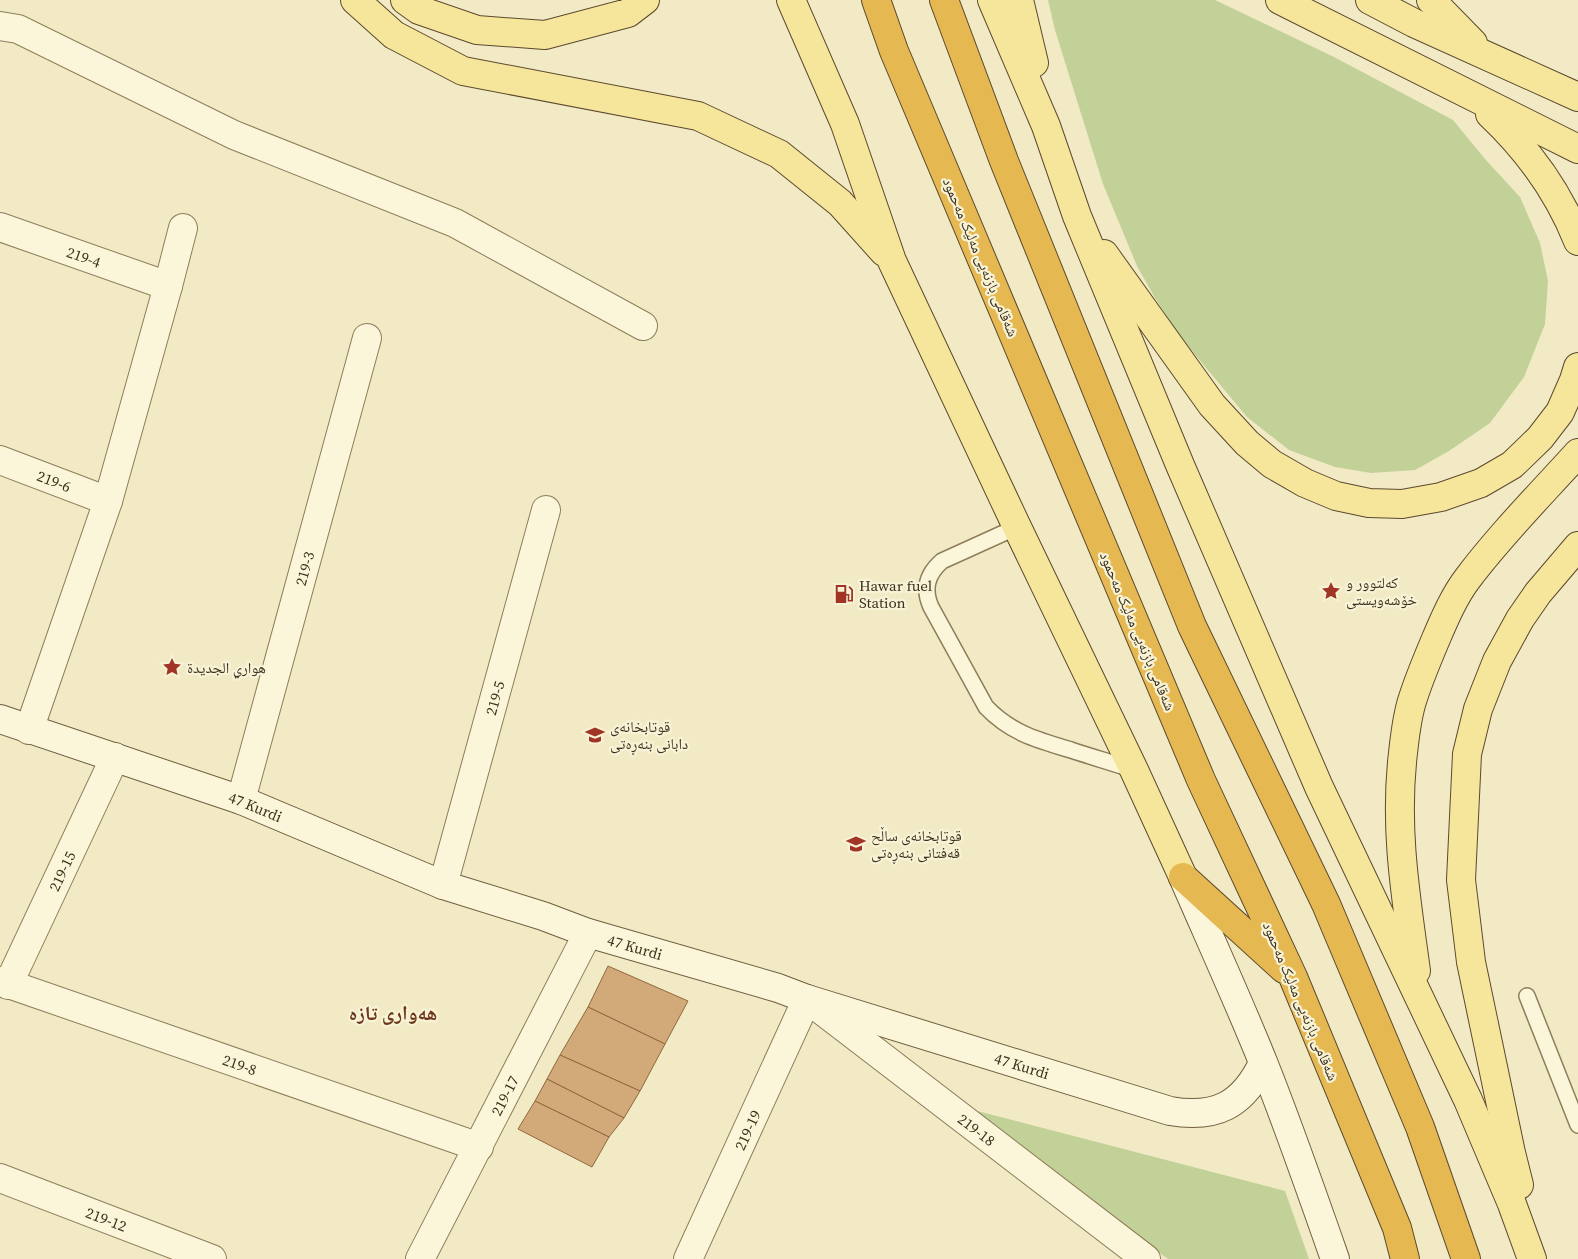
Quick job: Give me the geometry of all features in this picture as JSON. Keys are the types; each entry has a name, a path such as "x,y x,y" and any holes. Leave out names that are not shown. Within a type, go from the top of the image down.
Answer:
{"highway":[{"name":"شەقامی بازنەیی مەلیک مەحمود","path":"876,0 894,51 1201,780 1293,977 1396,1228 1405,1259"},
{"path":"944,0 1007,170 1192,626 1326,904 1420,1127 1466,1259"},
{"path":"1183,877 1293,977"}],"main road":[{"path":"355,0 394,35 463,71 698,116 779,154 840,203 892,261"},
{"path":"405,0 419,10 477,30 545,34 628,13 644,0"},
{"path":"791,0 845,124 892,261 1183,877"},
{"path":"992,0 1046,126 1077,216 1176,456 1272,680 1319,787 1468,1100 1512,1204 1532,1259"},
{"path":"1019,0 1046,126"},
{"path":"1280,0 1578,149"},
{"path":"1431,0 1484,54"},
{"path":"1374,1 1414,22 1578,97"},
{"path":"1472,97 1507,130 1529,156 1556,196 1569,219 1578,241"},
{"path":"1077,216 1212,405 1247,443 1272,464 1305,483 1336,496 1369,504 1402,504 1441,497 1481,483 1512,465 1540,438 1560,412 1578,367"},
{"path":"1420,997 1402,870 1399,827 1400,776 1404,737 1413,699 1428,656 1446,616 1467,579 1499,540 1578,453"},
{"path":"1538,1259 1511,1153 1471,962 1461,880 1464,803 1468,754 1478,709 1497,661 1520,619 1538,593 1578,546"}],"street":[{"path":"0,26 18,30 234,135 455,224 643,326"},
{"name":"219-4","path":"0,227 168,286"},
{"path":"29,730 108,501 183,228"},
{"name":"219-3","path":"241,800 366,338"},
{"name":"219-6","path":"0,460 108,501"},
{"name":"219-5","path":"443,885 546,510"},
{"name":"47 Kurdi","path":"0,720 241,800 443,885 588,932 778,988 807,999 1170,1111 1186,1114 1203,1114 1219,1110 1233,1102 1246,1091 1256,1078 1263,1063"},
{"name":"219-15","path":"4,983 115,757"},
{"path":"1183,877 1263,1063 1335,1259"},
{"name":"219-17","path":"420,1259 588,932"},
{"name":"219-8","path":"4,983 479,1147"},
{"name":"219-19","path":"689,1259 807,999"},
{"name":"219-18","path":"807,999 1146,1259"},
{"name":"219-12","path":"0,1178 212,1259"}],"lane":[{"path":"1017,527 942,561 930,574 927,583 926,591 931,607 986,707 1007,726 1035,739 1134,770"},
{"path":"1527,996 1578,1126"}],"green space":[{"path":"1048,0 1215,0 1334,57 1453,120 1520,197 1540,243 1548,281 1545,324 1524,377 1490,423 1449,451 1415,470 1371,473 1335,467 1289,450 1247,417 1182,339 1137,266 1103,184 1055,30"},
{"path":"958,1106 1285,1191 1309,1259 1168,1259"}],"building":[{"path":"608,966 688,1001 665,1044 588,1007"},
{"path":"588,1007 665,1044 640,1091 560,1055"},
{"path":"560,1055 640,1091 624,1118 547,1079"},
{"path":"547,1079 624,1118 609,1137 535,1101"},
{"path":"535,1101 609,1137 592,1167 518,1129"}],"place":[{"name":"کەلتوور و خۆشەویستی","path":"1331,591"},
{"name":"Hawar fuel Station","path":"844,594"},
{"name":"هواري الجديدة","path":"172,667"},
{"name":"قوتابخانەی دابانی بنەڕەتی","path":"595,735"},
{"name":"قوتابخانەی ساڵح قەفتانی بنەڕەتی","path":"856,844"}],"district":[{"name":"هەواری تازە","path":"393,1013"}]}
